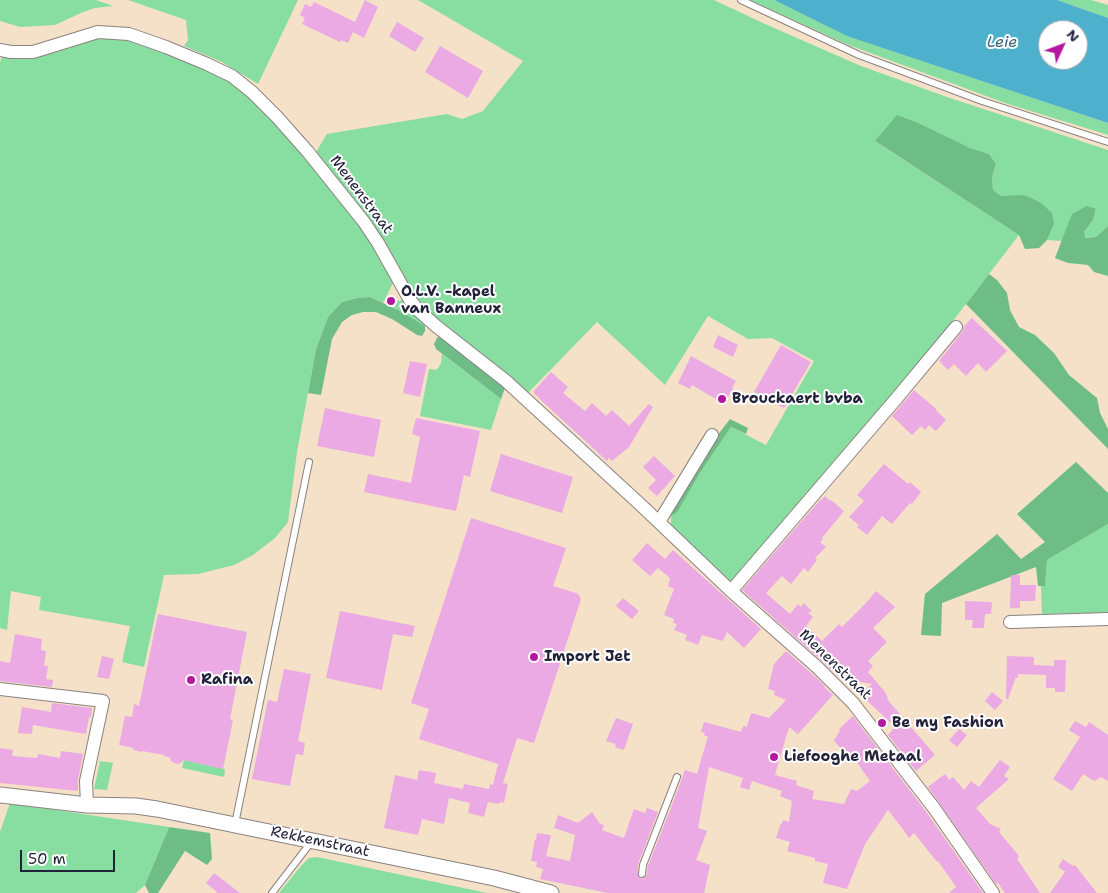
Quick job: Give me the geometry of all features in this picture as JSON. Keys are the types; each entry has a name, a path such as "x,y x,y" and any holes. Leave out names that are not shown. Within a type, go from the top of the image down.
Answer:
{"street":[{"name":"Menenstraat","path":"0,50 33,52 98,32 129,34 207,64 232,76 252,92 308,152 364,222 410,300 418,310 506,380 731,591 817,667 853,703 934,808 993,893"},
{"path":"731,591 956,327"},
{"path":"659,522 712,435"},
{"path":"1010,622 1108,619"},
{"path":"0,689 103,701 86,781 87,805"},
{"name":"Rekkemstraat","path":"0,795 87,805 143,807 235,824 494,878 551,893"}],"lane":[{"path":"741,0 859,55 982,101 1108,142"},
{"path":"235,824 309,462"},
{"path":"642,874 646,857 677,777"},
{"path":"272,893 313,840"}],"green space":[{"path":"0,0 96,0 113,6 95,8 55,25 20,27 0,21"},
{"path":"128,0 298,0 258,84 222,62 184,46 188,40 186,20"},
{"path":"418,0 714,0 861,66 947,97 1108,150 1108,226 1096,237 1084,238 1084,232 1093,220 1096,210 1087,206 1062,241 1047,240 1054,224 1040,202 1024,196 1001,196 993,190 992,177 996,164 989,154 970,148 897,116 876,142 1019,235 952,322 854,441 733,580 728,581 671,526 671,513 678,511 700,473 731,427 766,445 814,361 772,338 748,339 708,316 665,385 597,322 527,394 424,309 316,152 327,134 447,114 462,119 483,111 523,61"},
{"path":"750,0 774,0 848,36 1108,123 1108,135 1005,103 846,44"},
{"path":"1057,0 1091,0 1108,5 1108,18"},
{"path":"106,37 125,39 204,66 240,89 284,131 357,221 393,283 383,303 370,297 357,298 342,302 328,317 316,349 297,452 288,522 275,538 253,555 234,565 198,574 164,575 144,667 122,662 130,626 39,610 41,597 11,591 7,630 0,628 0,62 2,57 32,58 59,51 87,39"},
{"path":"897,115 970,148 989,154 996,164 992,177 993,190 1001,196 1024,195 1040,202 1052,213 1054,224 1047,240 1039,248 1025,249 1019,235 875,141"},
{"path":"1087,206 1096,209 1093,220 1084,232 1085,238 1096,237 1108,226 1108,276 1094,272 1088,265 1068,263 1055,258 1072,214"},
{"path":"989,274 997,280 1007,293 1010,310 1019,327 1035,335 1054,353 1069,375 1097,398 1100,413 1108,429 1108,449 966,304"},
{"path":"370,297 398,310 425,326 422,336 376,312 363,312 352,315 342,322 332,339 321,395 308,393 316,349 328,317 342,302"},
{"path":"402,298 407,307 425,326 394,308 398,300 400,302"},
{"path":"440,335 505,388 501,399 436,349 434,344"},
{"path":"442,354 501,399 491,430 420,416 429,369 436,370 439,367"},
{"path":"730,419 748,428 746,434 731,427 674,515 671,513 717,436"},
{"path":"1076,462 1108,493 1108,524 1047,560 1045,586 1038,586 1036,567 942,603 941,636 921,635 925,594 997,534 1021,559 1045,542 1017,514"},
{"path":"1108,524 1108,613 1042,614 1041,586 1045,586 1047,560"},
{"path":"184,760 225,769 224,777 182,768"},
{"path":"100,761 113,763 107,790 94,789"},
{"path":"10,803 169,827 145,885 136,893 0,893 0,832"},
{"path":"169,827 210,833 212,859 207,865 185,851 158,893 149,893 145,885"},
{"path":"317,857 487,893 279,893 309,858"}],"water":[{"name":"Leie","path":"774,0 1057,0 1108,18 1108,123 847,36"}],"building":[{"path":"365,0 378,7 364,38 353,32 348,43 341,40 340,42 302,24 305,18 300,15 305,4 311,7 314,2 355,22"},
{"path":"397,22 424,38 415,52 389,36"},
{"path":"440,46 483,71 468,98 425,72"},
{"path":"972,318 1007,351 986,372 978,363 966,376 954,364 948,370 939,361"},
{"path":"718,335 738,345 733,357 713,347"},
{"path":"781,345 811,362 784,408 754,392"},
{"path":"691,356 736,381 724,404 692,385 690,389 678,383"},
{"path":"410,361 427,364 420,397 403,393"},
{"path":"551,372 568,387 563,393 585,411 592,403 606,416 612,410 629,426 649,404 653,407 629,447 612,461 609,458 607,461 544,403 533,392"},
{"path":"914,390 946,420 936,431 929,425 925,430 921,426 912,435 892,416"},
{"path":"325,408 381,420 374,457 317,446"},
{"path":"416,418 480,431 470,477 464,475 456,511 364,492 368,474 411,483 420,437 412,434"},
{"path":"501,454 573,477 562,513 490,491"},
{"path":"654,456 675,476 657,496 648,488 656,480 643,467"},
{"path":"884,464 921,492 892,524 882,516 867,535 849,517 864,501 857,495"},
{"path":"825,496 844,511 820,542 826,547 815,558 817,560 808,572 804,568 791,584 782,576 766,593 790,614 798,604 801,607 804,603 812,611 808,613 813,617 806,626 822,641 839,624 842,627 876,591 895,607 873,628 887,642 868,661 873,666 868,672 885,692 887,699 935,755 916,771 888,735 895,727 860,694 872,684 855,681 844,675 842,678 837,675 742,590"},
{"path":"471,518 566,548 553,586 579,594 578,596 581,599 534,743 517,738 503,783 508,784 504,803 488,802 484,817 468,813 470,803 449,798 444,824 422,819 418,835 384,828 395,775 417,780 419,770 436,773 434,783 463,789 464,784 489,789 490,784 493,785 498,764 419,739 429,709 411,703"},
{"path":"647,543 665,559 673,550 761,629 744,648 727,632 723,641 702,635 698,645 685,640 687,635 674,630 677,624 673,623 674,619 664,615 674,589 668,586 670,578 658,568 650,576 632,560"},
{"path":"1011,575 1020,575 1020,585 1036,585 1035,601 1020,601 1020,608 1010,608"},
{"path":"623,598 639,611 632,619 616,606"},
{"path":"965,601 992,602 991,614 985,614 984,628 972,628 973,620 965,620"},
{"path":"340,611 415,626 412,637 393,634 382,690 326,678"},
{"name":"Rafina","path":"158,614 247,632 230,719 233,720 223,769 184,760 179,764 174,763 170,760 171,758 164,755 133,750 133,748 119,745 125,716 132,717 134,704 139,706"},
{"path":"15,634 42,639 41,650 46,651 44,666 48,666 46,679 53,680 52,687 0,681 0,661 10,663"},
{"path":"786,651 833,695 798,734 789,727 775,775 797,781 796,785 814,791 812,799 844,804 851,789 857,791 870,781 851,754 848,756 834,741 839,729 853,716 927,813 983,893 949,893 956,887 938,861 914,833 909,838 888,810 865,844 847,889 823,883 828,864 815,861 815,858 787,851 790,842 776,838 783,820 789,822 792,801 780,796 782,791 752,781 749,790 740,787 743,778 709,767 698,828 707,831 696,860 710,865 704,893 608,893 540,879 543,869 536,867 537,862 531,861 537,833 551,835 546,856 570,861 575,835 554,828 558,815 578,823 592,812 600,824 604,825 602,830 624,838 634,809 645,813 647,808 658,812 638,864 638,876 642,879 646,877 648,866 685,770 697,774 708,736 704,736 705,733 701,732 704,722 741,732 743,726 747,727 751,713 769,718 786,700 774,695 775,691 768,689 774,664"},
{"path":"102,656 114,659 109,679 97,677"},
{"path":"1007,656 1034,657 1034,665 1054,666 1054,660 1066,660 1065,692 1055,692 1055,688 1046,688 1046,675 1018,674 1008,699 1006,699"},
{"path":"284,669 311,674 298,741 305,743 303,755 296,754 290,786 252,779 268,700 277,702"},
{"path":"992,692 1003,701 995,710 985,701"},
{"path":"52,703 92,708 86,734 33,725 32,734 18,733 22,707 51,712"},
{"path":"616,718 633,724 624,750 615,747 616,744 606,741"},
{"path":"1075,721 1086,727 1089,722 1108,735 1108,781 1101,777 1094,781 1083,774 1072,791 1053,779 1080,737 1069,730"},
{"path":"959,729 967,735 957,747 949,740"},
{"path":"0,748 13,750 12,756 37,758 38,754 60,758 61,751 83,754 78,791 0,783"},
{"path":"1000,760 1010,767 1004,776 1009,779 976,808 990,824 1001,829 999,832 1019,856 1017,859 1040,893 1005,893 998,883 996,884 928,787 945,774 949,780 953,777 964,790 971,781 979,787"},
{"path":"1063,859 1073,866 1075,865 1097,893 1050,893 1065,872 1058,867"},
{"path":"214,873 240,893 218,893 206,883"}],"place":[{"name":"O.L.V. -kapel van Banneux","path":"391,301"},
{"name":"Brouckaert bvba","path":"722,399"},
{"name":"Import Jet","path":"534,657"},
{"name":"Rafina","path":"191,680"},
{"name":"Be my Fashion","path":"882,723"},
{"name":"Liefooghe Metaal","path":"774,757"}]}
